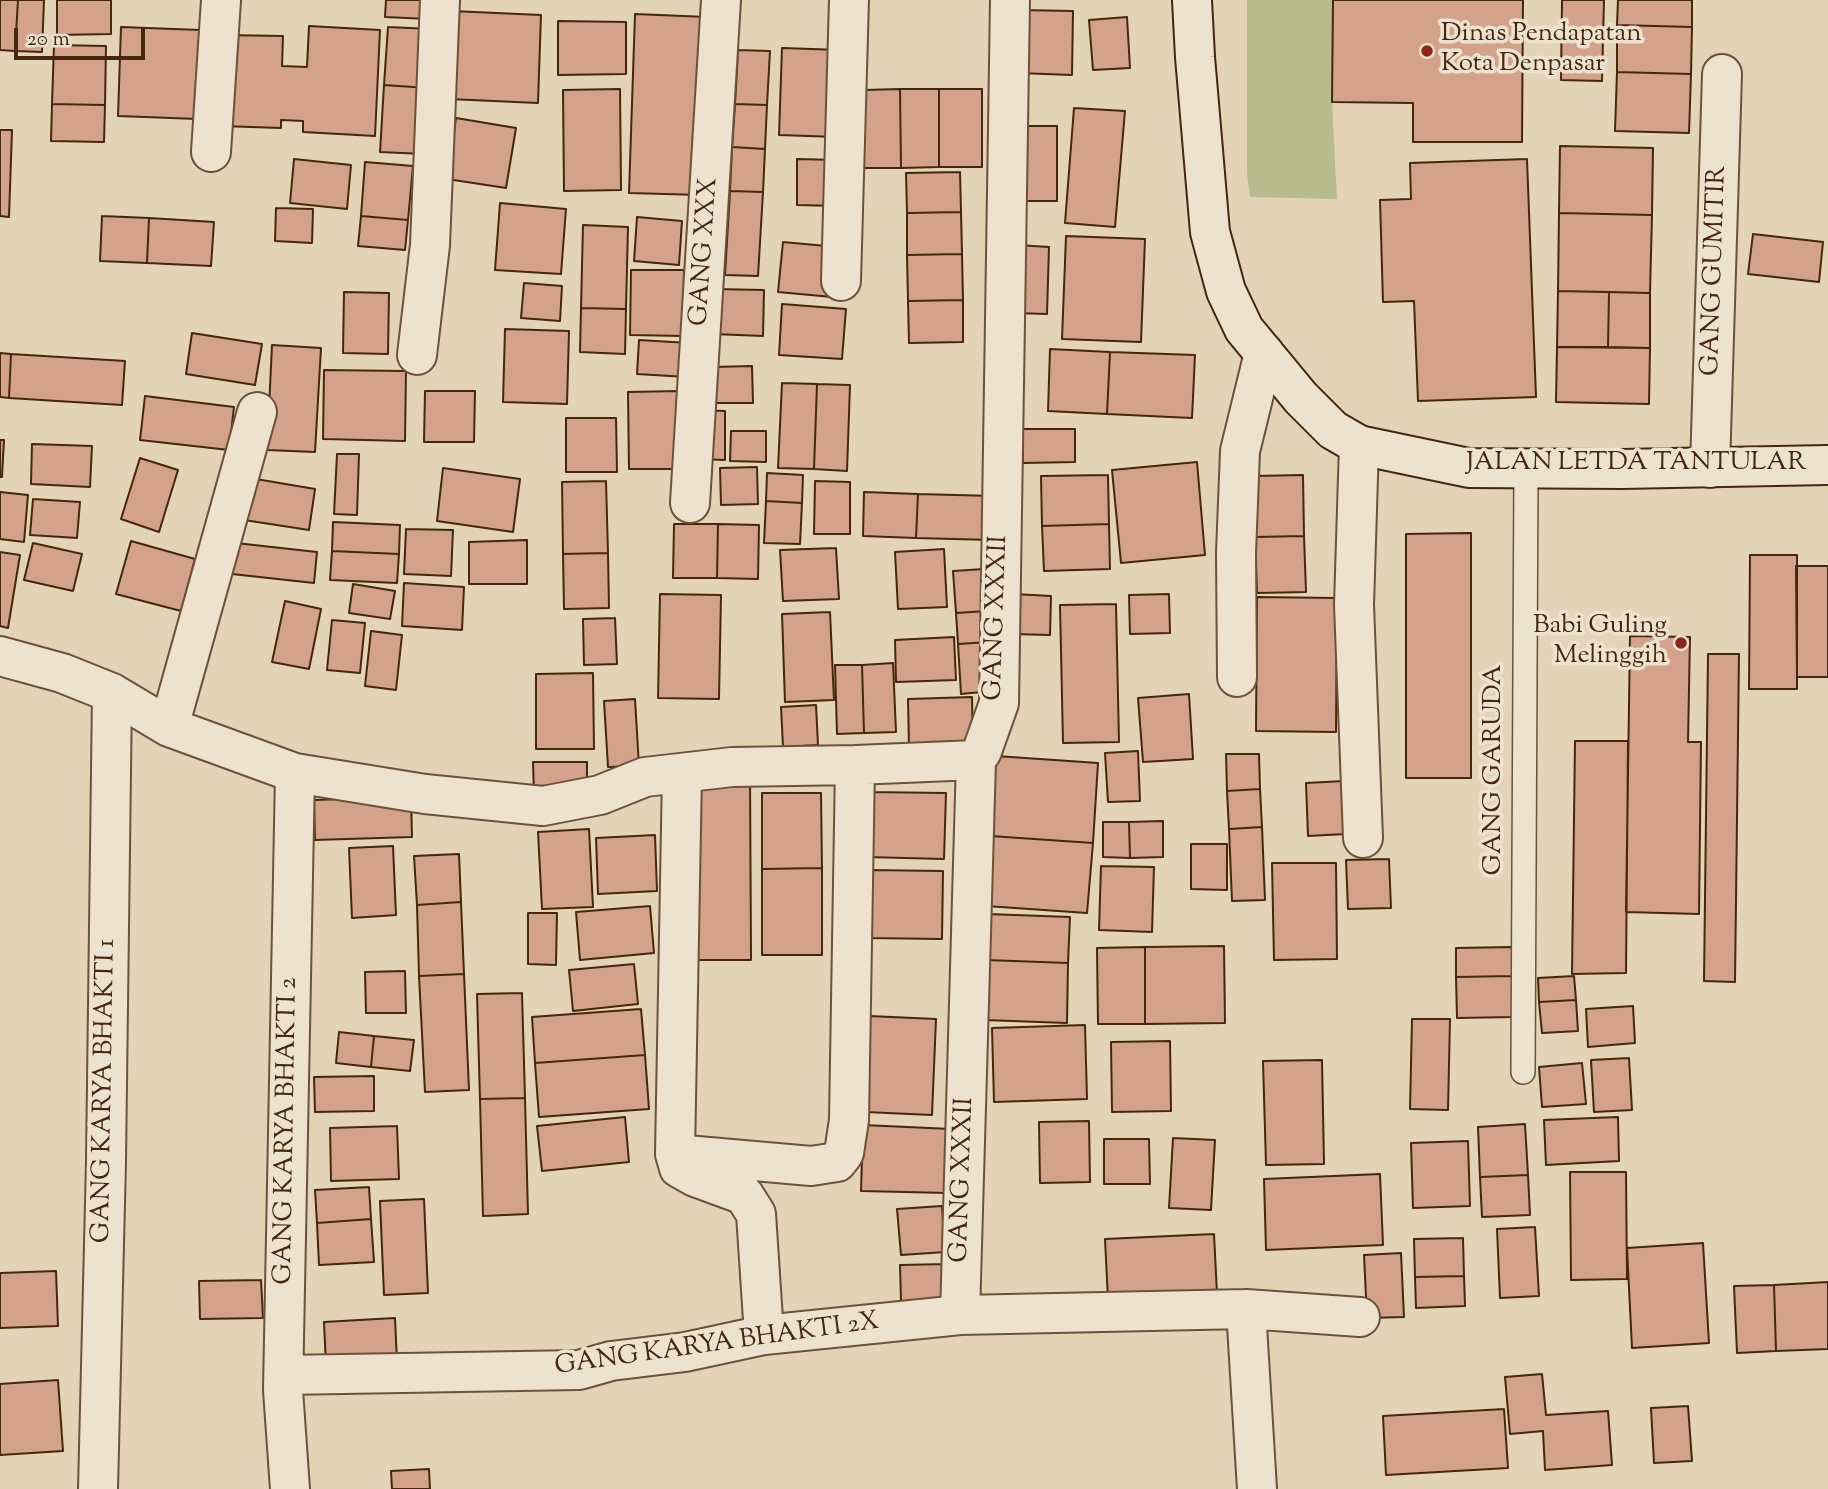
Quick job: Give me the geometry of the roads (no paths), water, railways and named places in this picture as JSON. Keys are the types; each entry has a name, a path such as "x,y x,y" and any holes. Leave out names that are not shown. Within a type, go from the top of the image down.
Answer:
{"street":[{"path":"211,152 221,0"},
{"path":"417,355 430,245 440,0"},
{"name":"GANG XXX","path":"690,503 722,0"},
{"path":"841,281 849,0"},
{"name":"GANG XXXII","path":"960,1315 976,760 982,751 999,702 1010,0"},
{"name":"JALAN LETDA TANTULAR","path":"1192,0 1210,232 1226,291 1244,329 1301,398 1333,430 1359,446 1469,468 1828,465"},
{"name":"GANG GUMITIR","path":"1710,468 1722,75"},
{"path":"1237,677 1236,553 1240,451 1264,354"},
{"path":"169,727 257,412"},
{"path":"1359,446 1354,605 1363,838"},
{"path":"0,656 62,673 112,693 169,727 295,773 425,794 543,806 600,794 645,777 732,766 976,760"},
{"name":"GANG KARYA BHAKTI 1","path":"98,1489 106,1162 112,693"},
{"path":"675,1154 811,1167 837,1163 844,1153 849,1120 855,765"},
{"name":"GANG KARYA BHAKTI 2","path":"290,1489 284,1375 295,773"},
{"path":"682,773 675,1154 679,1168 695,1177 744,1195 756,1214 764,1335"},
{"path":"1246,1309 1257,1489"},
{"name":"GANG KARYA BHAKTI 2X","path":"284,1375 579,1370 611,1361 685,1352 764,1335 960,1315 1246,1309 1360,1317"}],"lane":[{"name":"GANG GARUDA","path":"1522,1072 1526,469"}],"place":[{"name":"Dinas Pendapatan Kota Denpasar","path":"1427,51"},
{"name":"Babi Guling Melinggih","path":"1681,643"}]}
